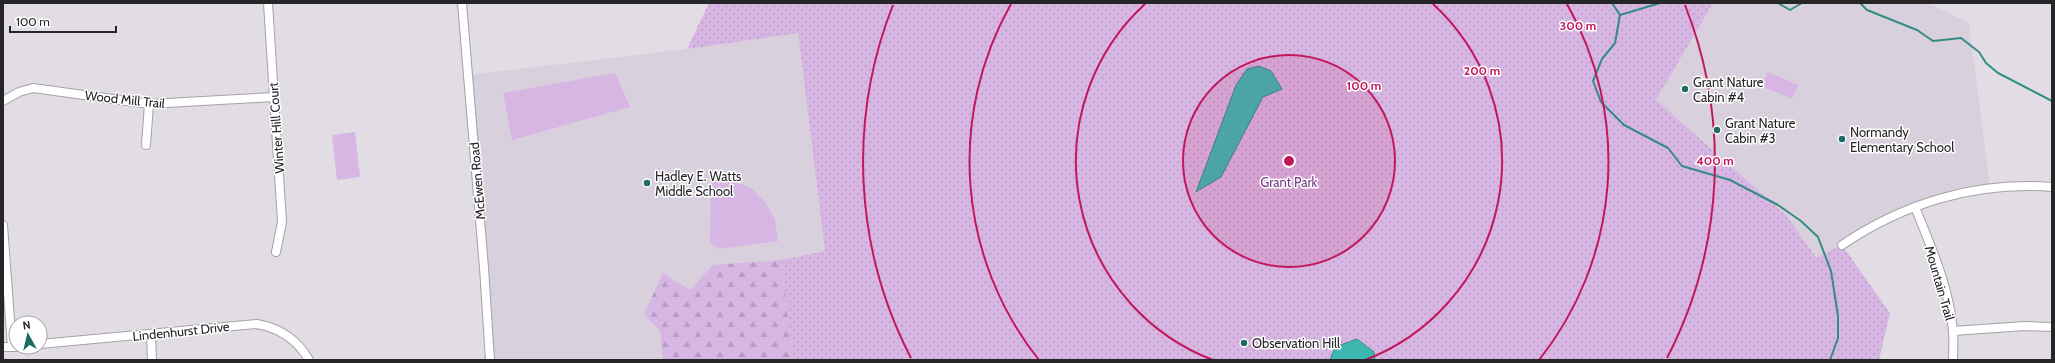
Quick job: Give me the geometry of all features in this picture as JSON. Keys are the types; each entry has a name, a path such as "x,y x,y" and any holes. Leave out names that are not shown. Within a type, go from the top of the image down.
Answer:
{"street":[{"name":"Winter Hill Court","path":"268,3 282,222 276,252"},
{"name":"McEwen Road","path":"462,3 483,255 490,360"},
{"name":"Wood Mill Trail","path":"3,101 26,89 41,88 148,104 274,97"},
{"path":"146,145 148,104"},
{"path":"1842,245 1876,224 1915,207 1955,194 1990,188 2052,187"},
{"name":"Mountain Trail","path":"1915,207 1943,282 1953,331 1953,360"},
{"path":"3,225 11,315"},
{"name":"Lindenhurst Drive","path":"48,343 248,324 267,326 277,329 292,339 309,360"},
{"path":"1953,331 2025,326 2052,327"},
{"path":"150,334 152,360"}],"shaded area":[{"name":"Normandy Elementary School","path":"1713,3 1928,3 1969,23 1990,188 1934,201 1818,258 1786,215 1656,100"},
{"name":"Hadley E. Watts Middle School","path":"798,32 825,251 781,260 793,360 490,360 468,75 687,49"},
{"path":"1259,66 1271,71 1282,89 1263,97 1221,177 1196,192 1236,85 1247,69"},
{"path":"1357,339 1374,352 1375,360 1330,360 1335,347"}],"green space":[{"name":"Grant Park","path":"709,3 1713,3 1656,100 1786,215 1817,258 1842,245 1890,313 1879,360 793,360 781,260 825,251 798,33 687,49"},
{"path":"1768,72 1798,85 1792,99 1762,86"},
{"path":"615,73 630,107 512,140 503,93"},
{"path":"355,132 360,177 337,180 332,135"},
{"path":"711,181 734,182 750,187 764,201 775,219 778,241 718,249 710,242"},
{"path":"781,260 793,360 663,360 660,331 644,314 663,273 690,290 713,265"}],"waterway":[{"path":"1612,3 1620,15 1615,43 1602,59 1593,81 1601,102 1624,125 1668,148 1682,166 1730,180 1778,205 1801,221 1818,237 1831,271 1838,316 1838,338 1830,360"},
{"path":"1620,15 1660,3"},
{"path":"1778,3 1790,10 1802,3"},
{"path":"1860,3 1867,10 1917,30 1933,41 1961,38 1979,52 1986,63 1998,73 2052,101"}],"place":[{"name":"Grant Nature Cabin #4","path":"1685,89"},
{"name":"Grant Nature Cabin #3","path":"1717,130"},
{"name":"Normandy Elementary School","path":"1842,139"},
{"name":"Hadley E. Watts Middle School","path":"647,183"},
{"name":"Observation Hill","path":"1244,343"}]}
